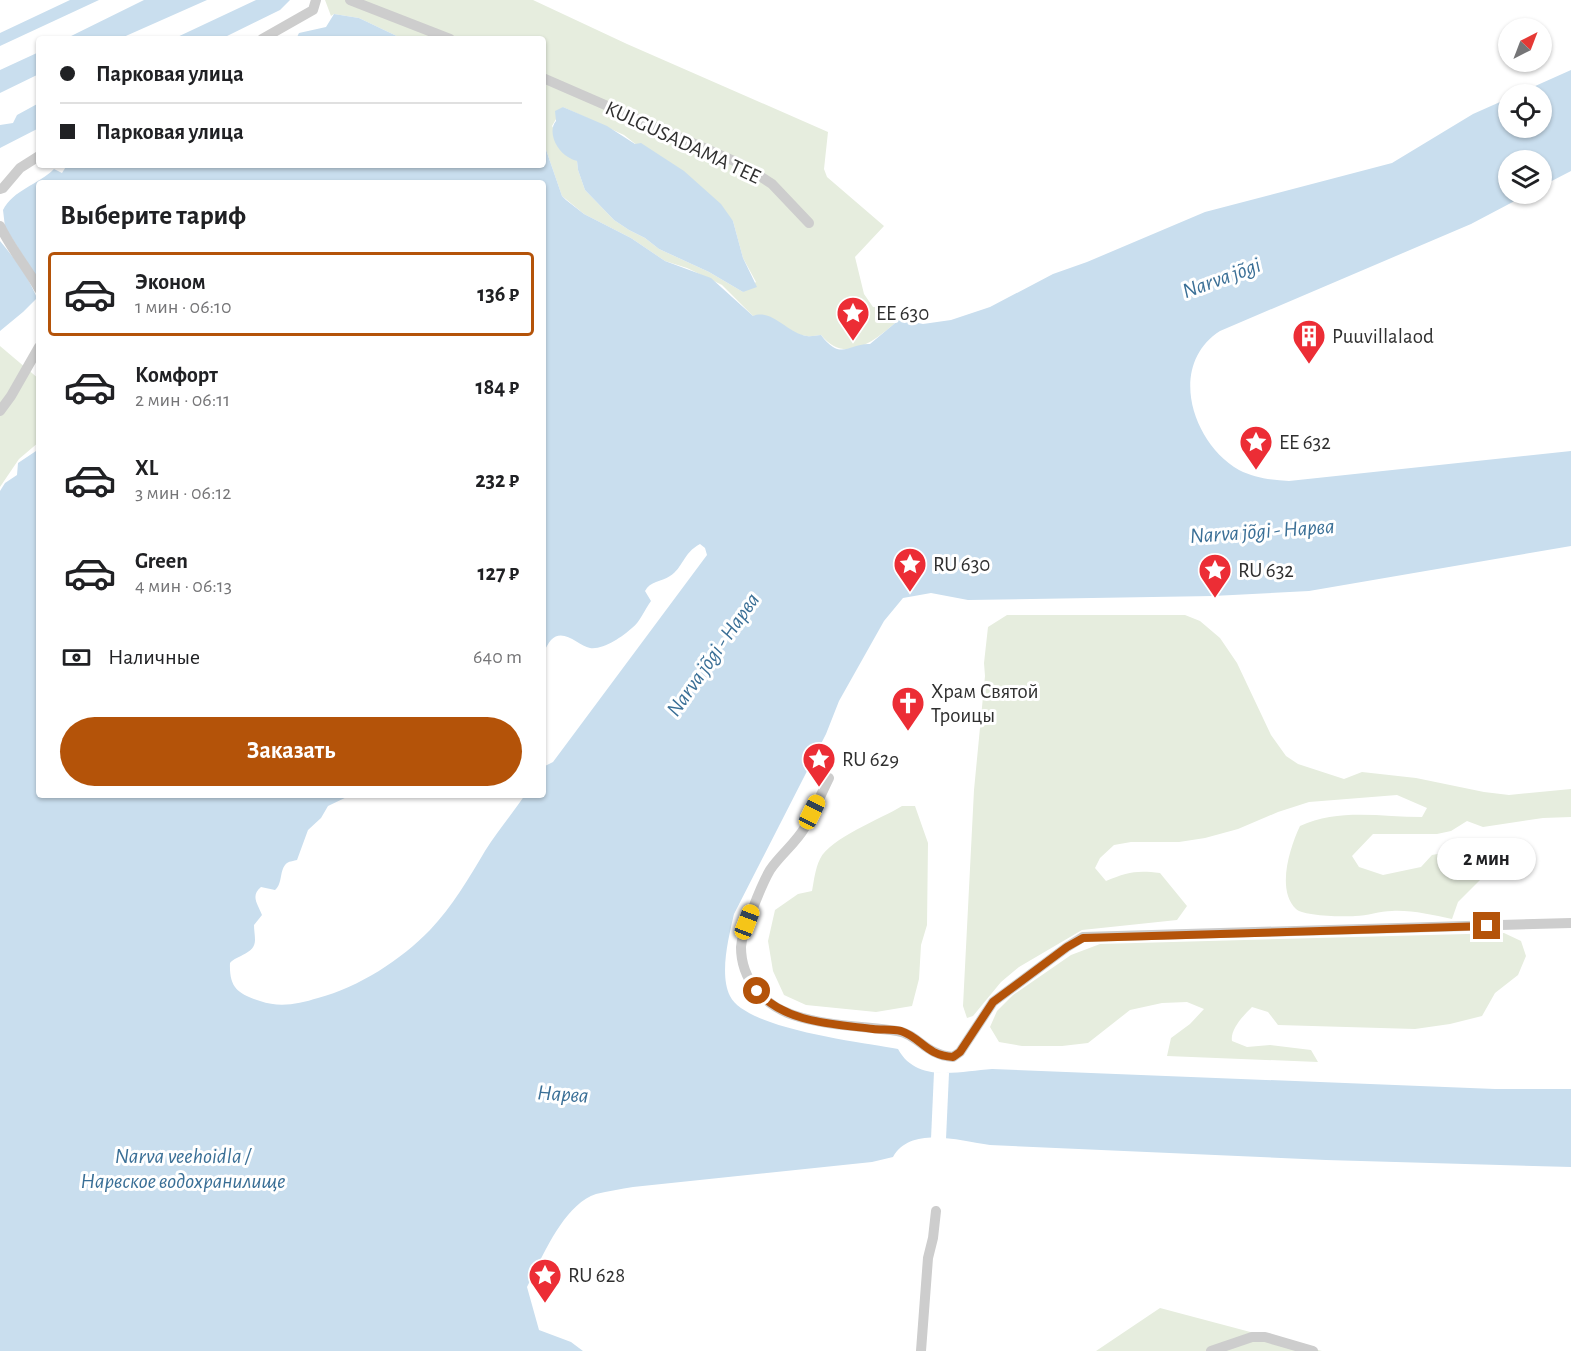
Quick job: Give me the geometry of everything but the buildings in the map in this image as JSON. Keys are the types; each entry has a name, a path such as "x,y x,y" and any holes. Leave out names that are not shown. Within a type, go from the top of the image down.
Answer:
{"street":[{"path":"267,36 313,10 316,0"},
{"path":"350,0 442,36"},
{"name":"KULGUSADAMA TEE","path":"546,79 741,164 772,184 809,224"},
{"path":"1,191 20,168 36,158"},
{"path":"0,226 7,241 36,284"},
{"path":"0,411 36,352"},
{"path":"829,778 804,829 771,869 756,901 741,946 745,974 763,997 779,1009 791,1014 837,1024 900,1031 933,1053 942,1056 953,1057 960,1052 993,1002 1067,947 1083,938 1571,923"},
{"path":"921,1351 928,1258 936,1211"},
{"path":"1211,1351 1252,1336 1265,1337 1313,1351"}],"green space":[{"path":"325,0 533,0 828,132 824,169 827,177 884,226 855,257 864,294 873,307 888,307 900,319 872,341 851,349 841,349 821,335 799,334 769,318 753,316 722,285 687,268 665,261 631,238 584,214 562,196 546,150 546,36 397,36 359,18 334,14 331,16","holes":["563,107 624,135 733,221 743,258 756,282 743,292 709,272 659,249 614,220 585,190 577,161 572,158 552,126"]},
{"path":"0,346 36,376 36,445 19,459 0,487"},
{"path":"1007,615 1185,615 1200,621 1220,638 1237,663 1271,735 1286,756 1298,764 1344,779 1362,772 1416,778 1509,795 1571,789 1571,817 1543,818 1483,827 1467,821 1451,831 1437,834 1373,834 1352,856 1359,867 1383,875 1421,867 1432,855 1467,845 1482,850 1487,869 1481,879 1458,902 1452,919 1400,911 1350,916 1315,915 1296,909 1290,901 1286,880 1287,868 1292,845 1300,826 1315,820 1345,815 1422,817 1427,808 1397,795 1309,802 1238,829 1205,838 1179,842 1131,842 1114,845 1100,858 1095,868 1106,881 1132,873 1160,873 1187,906 1177,920 1082,930 1019,967 1001,982 973,1016 967,1018 963,1006 974,790 985,676 984,663 988,627"},
{"path":"902,806 915,806 928,843 927,925 921,945 919,979 912,1006 876,1012 806,1005 784,995 773,971 768,941 775,910 798,894 812,891 820,859 834,844"},
{"path":"1504,933 1521,941 1526,956 1518,975 1495,993 1482,1016 1415,1029 1278,1025 1268,1012 1252,1007 1233,1032 1232,1041 1247,1047 1270,1045 1311,1050 1318,1062 1167,1056 1171,1038 1190,1024 1204,1009 1187,1002 1162,1003 1130,1010 1088,1043 1062,1046 1022,1046 999,1042 990,1027 997,1011 1013,995 1071,955 1100,944"},
{"path":"1160,1308 1322,1351 1096,1351"}],"water":[{"path":"70,0 99,0 0,46 0,33"},
{"path":"144,0 207,0 126,36 71,36"},
{"path":"256,0 290,0 280,10 227,36 179,36"},
{"path":"334,14 359,18 397,36 298,36 299,33 326,27"},
{"path":"36,53 36,75 0,93 0,70"},
{"name":"Narva veehoidla / Нарвское водохранилище","path":"1571,70 1571,171 1552,181 1552,150 1498,150 1498,204 1509,204 1471,224 1220,331 1204,346 1194,363 1190,383 1192,403 1198,423 1209,442 1223,458 1239,470 1251,475 1276,480 1289,481 1571,451 1571,546 1309,591 1213,596 968,600 931,593 903,598 884,621 839,701 826,734 734,914 725,977 730,996 740,1007 758,1017 833,1038 898,1049 906,1060 916,1067 940,1073 992,1069 1495,1089 1571,1089 1571,1167 1326,1160 990,1145 951,1139 924,1138 901,1147 893,1157 872,1162 633,1187 596,1194 584,1200 573,1209 555,1234 527,1287 539,1330 571,1342 583,1351 0,1351 0,491 5,483 17,475 18,463 36,451 36,798 345,798 328,806 321,818 308,830 297,860 288,862 285,866 275,890 261,887 256,894 262,915 254,925 254,945 230,963 230,972 236,989 267,1003 303,1002 349,987 393,962 430,930 453,902 523,798 546,798 546,766 553,762 707,555 705,548 700,544 690,552 674,573 647,588 645,591 651,601 635,625 618,639 601,647 590,648 561,635 551,640 546,648 546,180 39,180 54,169 62,173 65,168 546,168 546,150 562,196 584,214 631,238 665,261 711,278 753,316 767,315 793,331 809,336 821,335 834,348 845,349 870,344 900,319 923,324 951,320 990,307 1053,274 1205,212 1392,163 1473,114 1498,103 1498,138 1552,138 1552,84 1540,84"},
{"path":"36,105 36,130 0,148 0,125 13,123 17,115"},
{"path":"563,107 607,126 635,144 641,143 684,171 721,204 733,221 743,258 757,287 743,292 709,272 659,249 614,220 585,190 577,161 564,154 554,141 555,111"},
{"name":"Narva veehoidla / Нарвское водохранилище","path":"36,182 36,276 5,227 3,210 13,197"},
{"path":"0,241 30,282 36,299 0,331"}],"pier":[{"path":"934,1072 949,1073 946,1139 931,1139"}],"place":[{"name":"EE 630","path":"853,342"},
{"name":"Puuvillalaod","path":"1309,365"},
{"name":"EE 632","path":"1256,471"},
{"name":"RU 630","path":"910,593"},
{"name":"RU 632","path":"1215,599"},
{"name":"Храм Святой Троицы","path":"908,732"},
{"name":"RU 629","path":"819,788"},
{"name":"RU 628","path":"545,1304"}],"route":[{"path":"757,991 770,1003 791,1014 819,1022 900,1031 933,1053 953,1057 960,1052 993,1002 1076,940 1083,938 1487,926"}],"water label":[{"name":"Narva jõgi","path":"1221,277"},
{"name":"Narva jõgi - Нарва","path":"1262,530"},
{"name":"Narva jõgi - Нарва","path":"712,654"},
{"name":"Нарва","path":"563,1093"}]}
